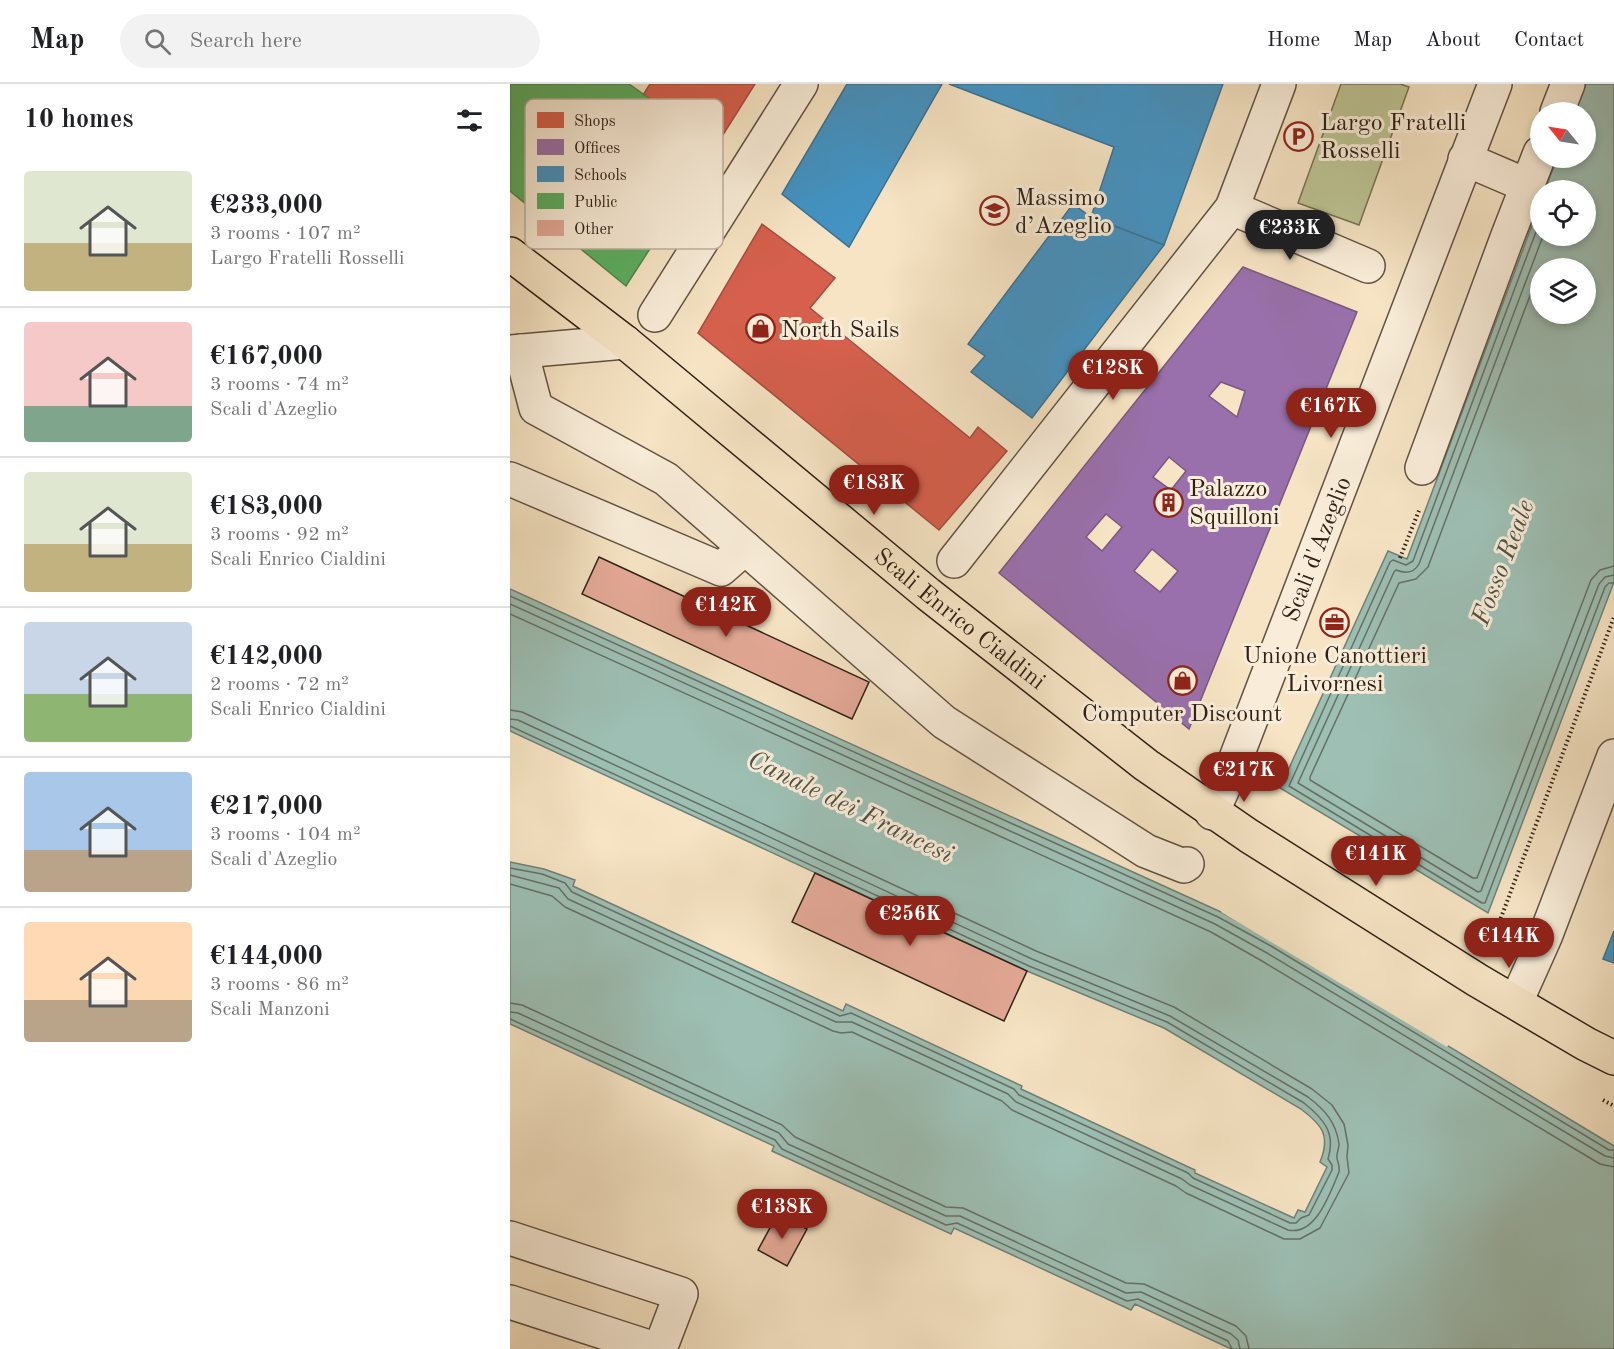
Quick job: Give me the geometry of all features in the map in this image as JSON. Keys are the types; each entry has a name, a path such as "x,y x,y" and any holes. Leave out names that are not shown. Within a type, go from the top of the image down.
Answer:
{"main road":[{"name":"Scali Enrico Cialdini","path":"510,254 625,342 928,594 1146,765 1212,813 1477,980 1614,1058"}],"street":[{"path":"723,208 801,84"},
{"path":"954,561 1041,430 1232,208 1279,84"},
{"name":"Scali d'Azeglio","path":"1212,813 1242,744 1495,84"},
{"path":"1561,102 1568,84"},
{"path":"1465,159 1528,186"},
{"path":"1422,468 1535,168"},
{"path":"1232,208 1368,266"},
{"path":"656,315 697,249"},
{"path":"625,342 515,352 523,414 666,479 944,722 1146,851 1184,866 1187,864"},
{"path":"510,479 721,569 745,548"},
{"path":"1516,1002 1545,937 1614,756"},
{"path":"510,1238 681,1294 657,1349 510,1302"}],"path":[{"path":"1496,931 1614,617"}],"green space":[{"path":"1341,84 1400,84 1409,87 1359,225 1298,203"}],"water":[{"name":"Fosso Reale","path":"1586,84 1614,84 1614,582 1488,913 1280,788 1388,551 1407,559 1530,231 1530,246 1596,246 1596,180 1549,180 1553,168 1596,168 1596,102 1578,102"},
{"name":"Canale dei Francesi","path":"510,589 1221,912 1274,941 1614,1146 1614,1349 1231,1349 1135,1304 1131,1310 954,1228 951,1234 772,1151 774,1146 510,1024 510,862 544,869 575,880 573,886 843,1011 846,1004 1022,1086 1021,1089 1195,1170 1195,1173 1294,1218 1298,1210 1305,1212 1327,1167 1320,1162 1325,1145 1324,1138 1314,1120 1301,1109 1164,1028 1027,971 510,731"}],"pier":[{"path":"1222,909 1275,938 1449,1044 1447,1047 1221,912"}],"building: Shops":[{"path":"650,84 755,84 723,135 723,99 649,99 643,95"},
{"path":"762,224 835,278 810,308 970,438 978,427 1007,451 939,530 698,333"}],"building: Offices":[{"name":"Palazzo Squilloni","path":"1243,267 1357,312 1189,729 999,573","holes":["1221,382 1245,391 1237,417 1209,396","1169,457 1186,471 1171,490 1153,477","1106,514 1122,527 1102,551 1086,537","1152,549 1178,571 1160,592 1134,571"]}],"building: Schools":[{"path":"847,84 942,84 849,247 782,194"},
{"path":"949,84 1223,84 1164,245 1091,217 1114,147"},
{"path":"1073,204 1091,217 1164,245 1032,418 971,372 985,356 968,344"},
{"path":"1614,931 1614,963 1603,959"}],"building: Public":[{"path":"510,84 629,84 650,99 525,99 525,203 510,191"},
{"path":"581,249 650,249 626,286"}],"building: Other":[{"path":"599,557 869,682 852,719 582,594"},
{"path":"815,873 1027,971 1004,1021 792,922"},
{"path":"778,1213 807,1229 787,1266 758,1250"}],"place":[{"name":"Largo Fratelli Rosselli","path":"1299,136"},
{"name":"Massimo d’Azeglio","path":"994,211"},
{"name":"North Sails","path":"760,329"},
{"name":"Palazzo Squilloni","path":"1168,502"},
{"name":"Unione Canottieri Livornesi","path":"1335,622"},
{"name":"Computer Discount","path":"1182,680"}]}
